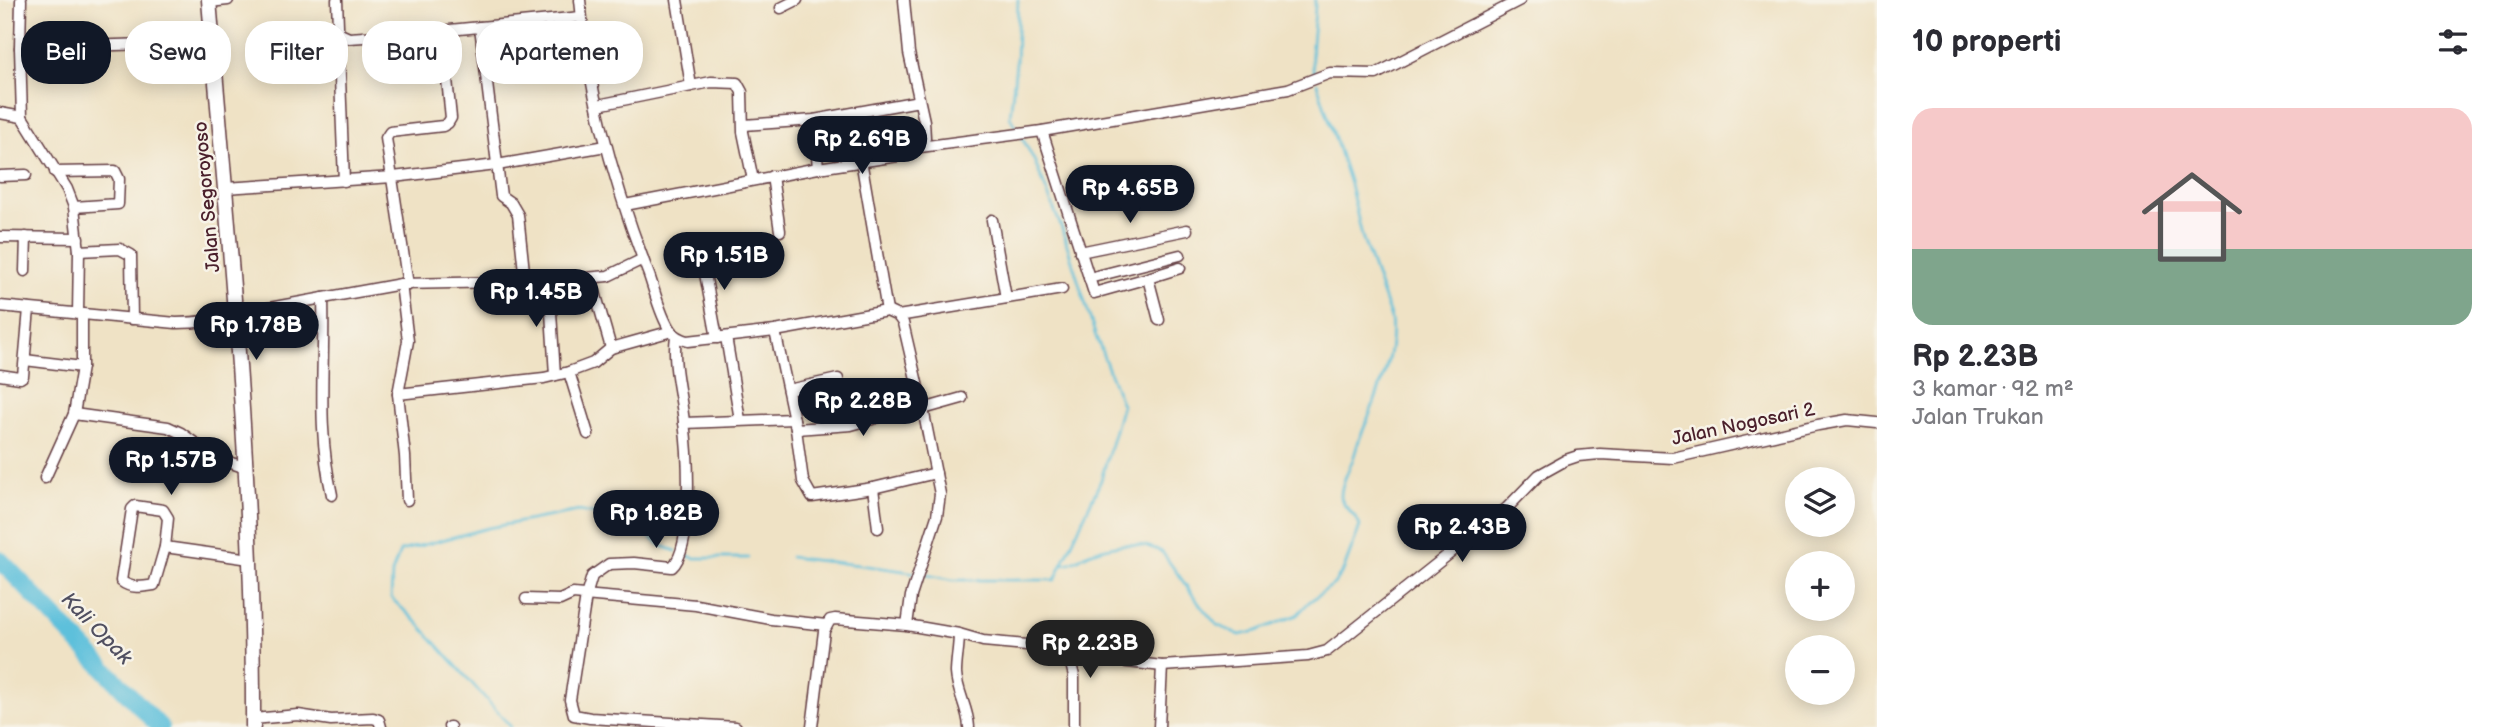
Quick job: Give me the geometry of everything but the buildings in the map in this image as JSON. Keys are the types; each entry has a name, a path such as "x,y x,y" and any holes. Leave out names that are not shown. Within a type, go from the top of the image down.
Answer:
{"main road":[{"name":"Jalan Segoroyoso","path":"209,1 210,21"},
{"name":"Jalan Segoroyoso","path":"216,84 246,468 253,723"}],"street":[{"path":"21,0 22,117 67,189 74,207 79,251 82,367 74,414 45,478"},
{"path":"209,1 228,0"},
{"path":"337,0 338,21"},
{"path":"580,0 606,146 643,259 674,334 684,423 688,508 682,547 676,564 668,568 634,563 609,564 592,576 586,596 570,700 574,715 736,727"},
{"path":"677,0 691,86"},
{"path":"780,8 797,0"},
{"path":"904,0 909,53 924,121 925,138 920,147"},
{"path":"625,205 861,160 898,156 920,147 1038,131 1288,89 1330,73 1376,74 1520,0"},
{"path":"541,21 581,17"},
{"path":"20,48 125,45"},
{"path":"598,105 711,82 737,83 742,92 743,132 753,180"},
{"path":"340,84 344,181"},
{"path":"407,500 398,394 408,341 405,285 387,147 388,134 443,126 451,118 447,84"},
{"path":"487,84 501,196 511,203 518,215 525,281"},
{"path":"744,125 814,120 919,102"},
{"path":"0,113 22,117"},
{"path":"814,120 818,168"},
{"path":"1038,131 1093,292 1180,268"},
{"path":"225,188 393,177 497,165 606,146"},
{"path":"861,160 892,314 903,323 940,494 937,516 911,596 907,625"},
{"path":"55,172 115,171 119,179 118,204 74,207"},
{"path":"0,176 26,175"},
{"path":"772,176 780,230"},
{"path":"992,220 1006,298"},
{"path":"1080,252 1187,230"},
{"path":"0,237 78,238"},
{"path":"26,237 26,271"},
{"path":"79,251 120,249 131,255 132,319"},
{"path":"701,252 740,420"},
{"path":"1088,278 1180,254"},
{"path":"0,306 201,323 235,314 405,285 549,281 608,276 643,259"},
{"path":"591,278 611,348"},
{"path":"1147,278 1159,320"},
{"path":"549,281 555,375"},
{"path":"398,394 569,372 593,363 611,348 674,334 688,341 775,331 1062,289"},
{"path":"323,298 322,440 332,495"},
{"path":"0,375 21,377 29,309"},
{"path":"775,331 795,424 803,481 812,497 873,488 936,472"},
{"path":"25,360 82,367"},
{"path":"569,372 588,434"},
{"path":"788,390 838,379"},
{"path":"684,423 740,420 851,425 962,398"},
{"path":"74,414 173,429 214,457 246,468"},
{"name":"Jalan Nogosari 2","path":"526,599 558,600 570,594 695,605 771,620 826,625 835,618 907,625 983,641 1058,648 1077,656 1161,666 1308,656 1327,651 1507,508 1539,475 1578,456 1600,454 1673,458 1847,420 1877,423"},
{"path":"873,488 878,528"},
{"path":"135,506 163,510 168,518 165,547 154,584 140,588 121,581 132,509 135,506"},
{"path":"165,547 250,559"},
{"path":"812,727 826,625"},
{"path":"959,634 956,672 969,727"},
{"path":"1058,648 1071,664 1074,676 1074,727"},
{"path":"1159,727 1161,666"},
{"path":"253,723 298,715 331,720 373,718 379,720 380,727"}],"waterway":[{"path":"1018,0 1016,63 1010,117 1018,131"},
{"path":"1315,0 1312,48 1315,77"},
{"path":"1063,564 1107,547 1136,545 1154,548 1162,552 1217,625 1240,635 1297,615 1309,602 1334,584 1344,569 1360,526 1341,499 1342,487 1383,380 1392,334 1391,319 1362,236 1350,184 1317,83"},
{"path":"922,574 953,580 1055,580 1101,480 1122,405 1095,334 1062,229 1034,160 1021,136"},
{"path":"511,727 418,623 391,598 392,573 400,551 488,528 579,511 628,521 662,546 676,551"},
{"path":"682,554 694,558 748,558"},
{"path":"790,557 916,573"},
{"name":"Kali Opak","path":"0,560 160,727"}]}
